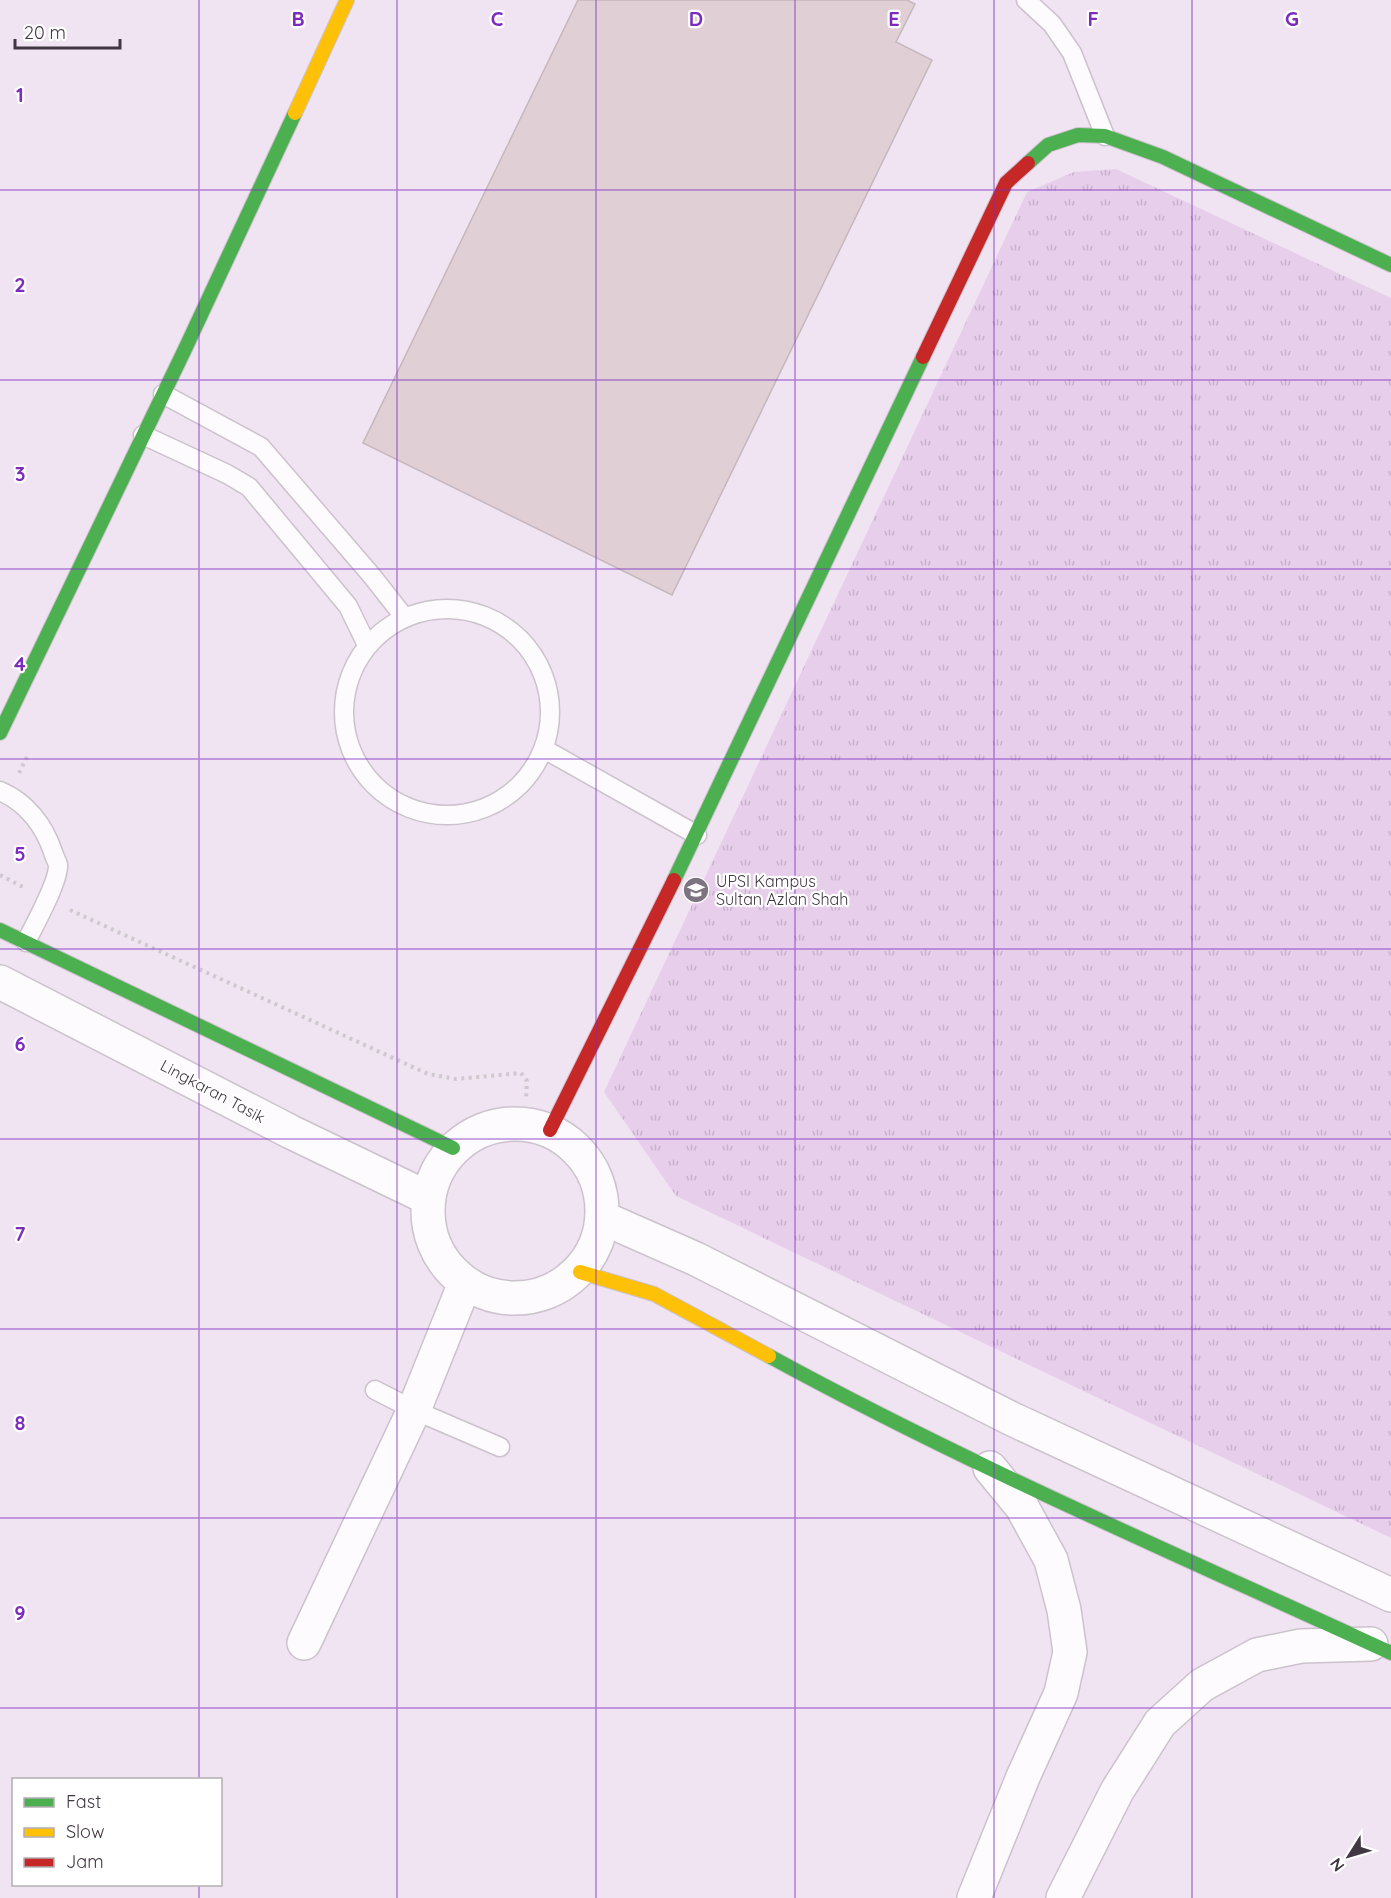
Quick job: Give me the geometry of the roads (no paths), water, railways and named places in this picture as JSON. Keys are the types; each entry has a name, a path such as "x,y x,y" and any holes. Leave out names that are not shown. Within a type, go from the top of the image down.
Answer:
{"street":[{"path":"0,733 164,394 347,0"},
{"path":"537,1126 697,835 1006,183 1048,145 1078,135 1105,136 1163,157 1391,265"},
{"path":"0,930 453,1148"},
{"name":"Lingkaran Tasik","path":"0,982 291,1132 428,1198"},
{"path":"499,1125 537,1126 573,1145 591,1166 601,1192 603,1218 596,1247 580,1272 555,1290 525,1299 494,1296 465,1283 447,1266 435,1245 428,1222 428,1198 441,1163 453,1148 474,1133 499,1125"},
{"path":"603,1218 696,1259 1010,1418 1391,1595"},
{"path":"580,1272 654,1294 818,1383 990,1468 1381,1649"},
{"path":"304,1643 414,1410 465,1283"},
{"path":"974,1898 1023,1777 1061,1693 1070,1652 1064,1610 1051,1560 1022,1507 990,1468"},
{"path":"1063,1898 1117,1791 1160,1723 1202,1685 1257,1655 1301,1646 1381,1649"}],"lane":[{"path":"1026,0 1052,24 1071,53 1105,136"},
{"path":"164,394 261,447 372,576 405,618"},
{"path":"143,435 227,474 249,487 348,606 367,645"},
{"path":"452,609 483,615 512,631 533,655 547,684 551,717 544,749 528,778 504,800 474,813 441,816 408,808 380,791 359,766 346,735 344,704 351,672 367,645 391,624 420,611 452,609"},
{"path":"544,749 697,835"},
{"path":"0,791 30,810 48,836 58,866 48,900 26,942"},
{"path":"375,1390 414,1410 500,1447"}],"place":[{"name":"UPSI Kampus Sultan Azlan Shah","path":"696,890"}]}
